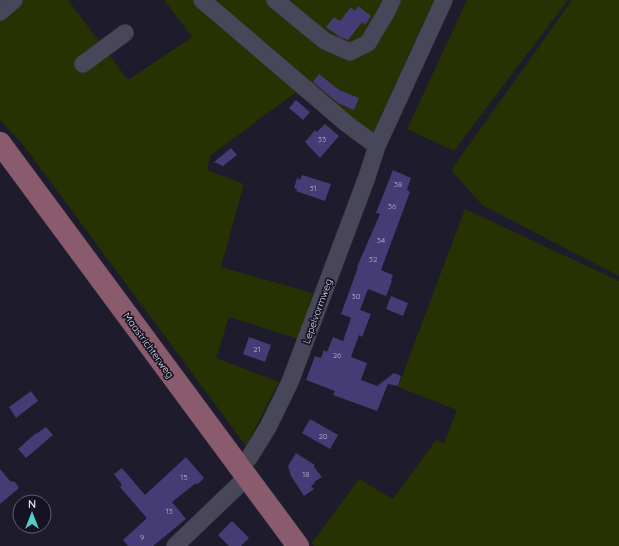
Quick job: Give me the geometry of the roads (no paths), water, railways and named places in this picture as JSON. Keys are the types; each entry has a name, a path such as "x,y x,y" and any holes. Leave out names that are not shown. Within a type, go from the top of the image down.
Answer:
{"main road":[{"name":"Maastrichterweg","path":"0,143 298,546"}],"street":[{"path":"0,12 14,0"},
{"path":"202,0 347,124 377,146"},
{"path":"275,0 325,41 350,52 368,43 392,0"},
{"name":"Lepelvormweg","path":"175,546 243,472 249,458 268,427 290,382 367,177 377,146 444,0"},
{"path":"84,64 125,33"}]}
